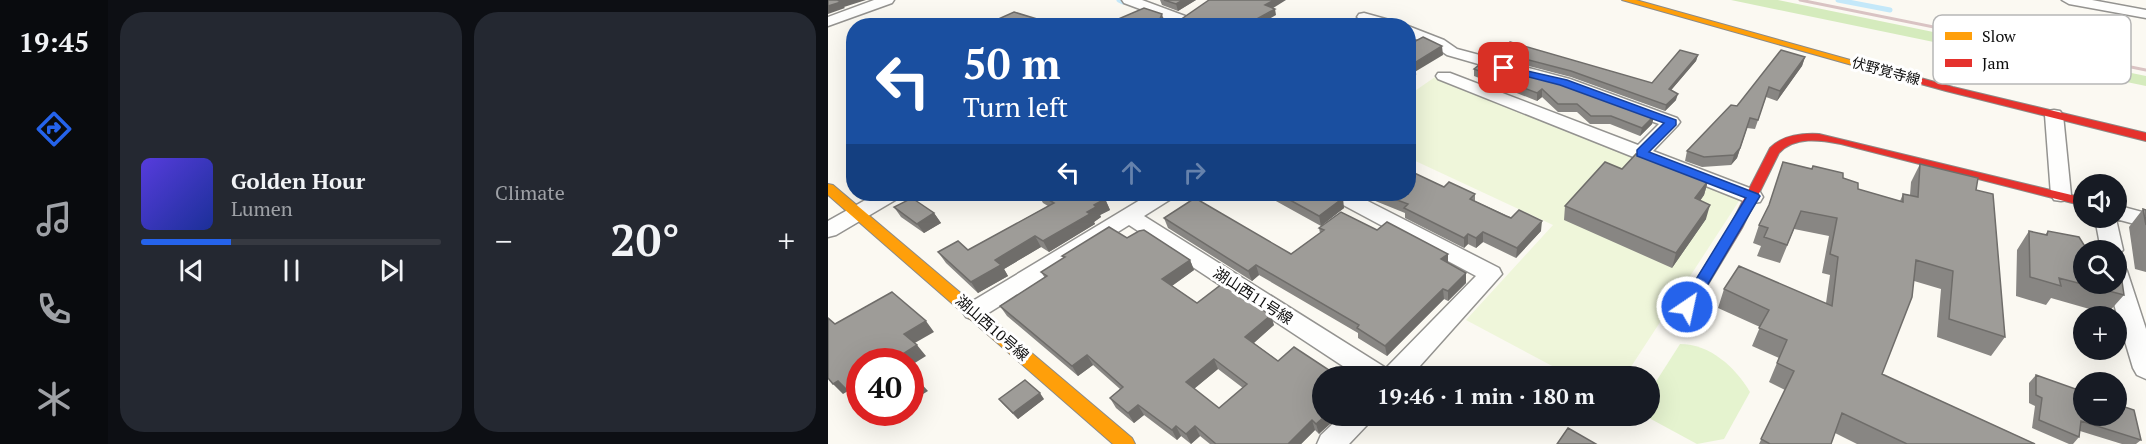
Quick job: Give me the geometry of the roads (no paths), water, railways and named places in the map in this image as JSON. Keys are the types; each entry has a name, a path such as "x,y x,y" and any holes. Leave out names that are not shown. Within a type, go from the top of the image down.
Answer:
{"street":[{"path":"828,22 887,0"},
{"path":"1129,0 1173,18"},
{"name":"伏野覚寺線","path":"1626,0 1933,82"},
{"path":"2069,0 2146,14"},
{"path":"1416,33 1439,43 1452,52 1564,82 1671,122 1641,153"},
{"path":"1444,76 1753,196"},
{"name":"伏野覚寺線","path":"1939,84 2146,137"},
{"path":"2054,115 2061,195"},
{"path":"1687,307 1753,196 1773,153 1780,144 1805,136 1841,141 2073,199"},
{"name":"湖山西10号線","path":"828,188 974,311 1126,444"},
{"path":"828,230 878,201"},
{"path":"974,311 1153,201"},
{"path":"1351,201 1491,274 1404,366"},
{"path":"2127,215 2146,220"},
{"name":"湖山西11号線","path":"1129,216 1362,366"},
{"path":"2123,294 2146,368"},
{"path":"1331,444 1348,426"}],"waterway":[{"path":"1119,0 1123,2"},
{"path":"1838,0 1890,10"}],"railway":[{"path":"1800,0 1933,27"},
{"path":"2131,67 2146,70"}]}
